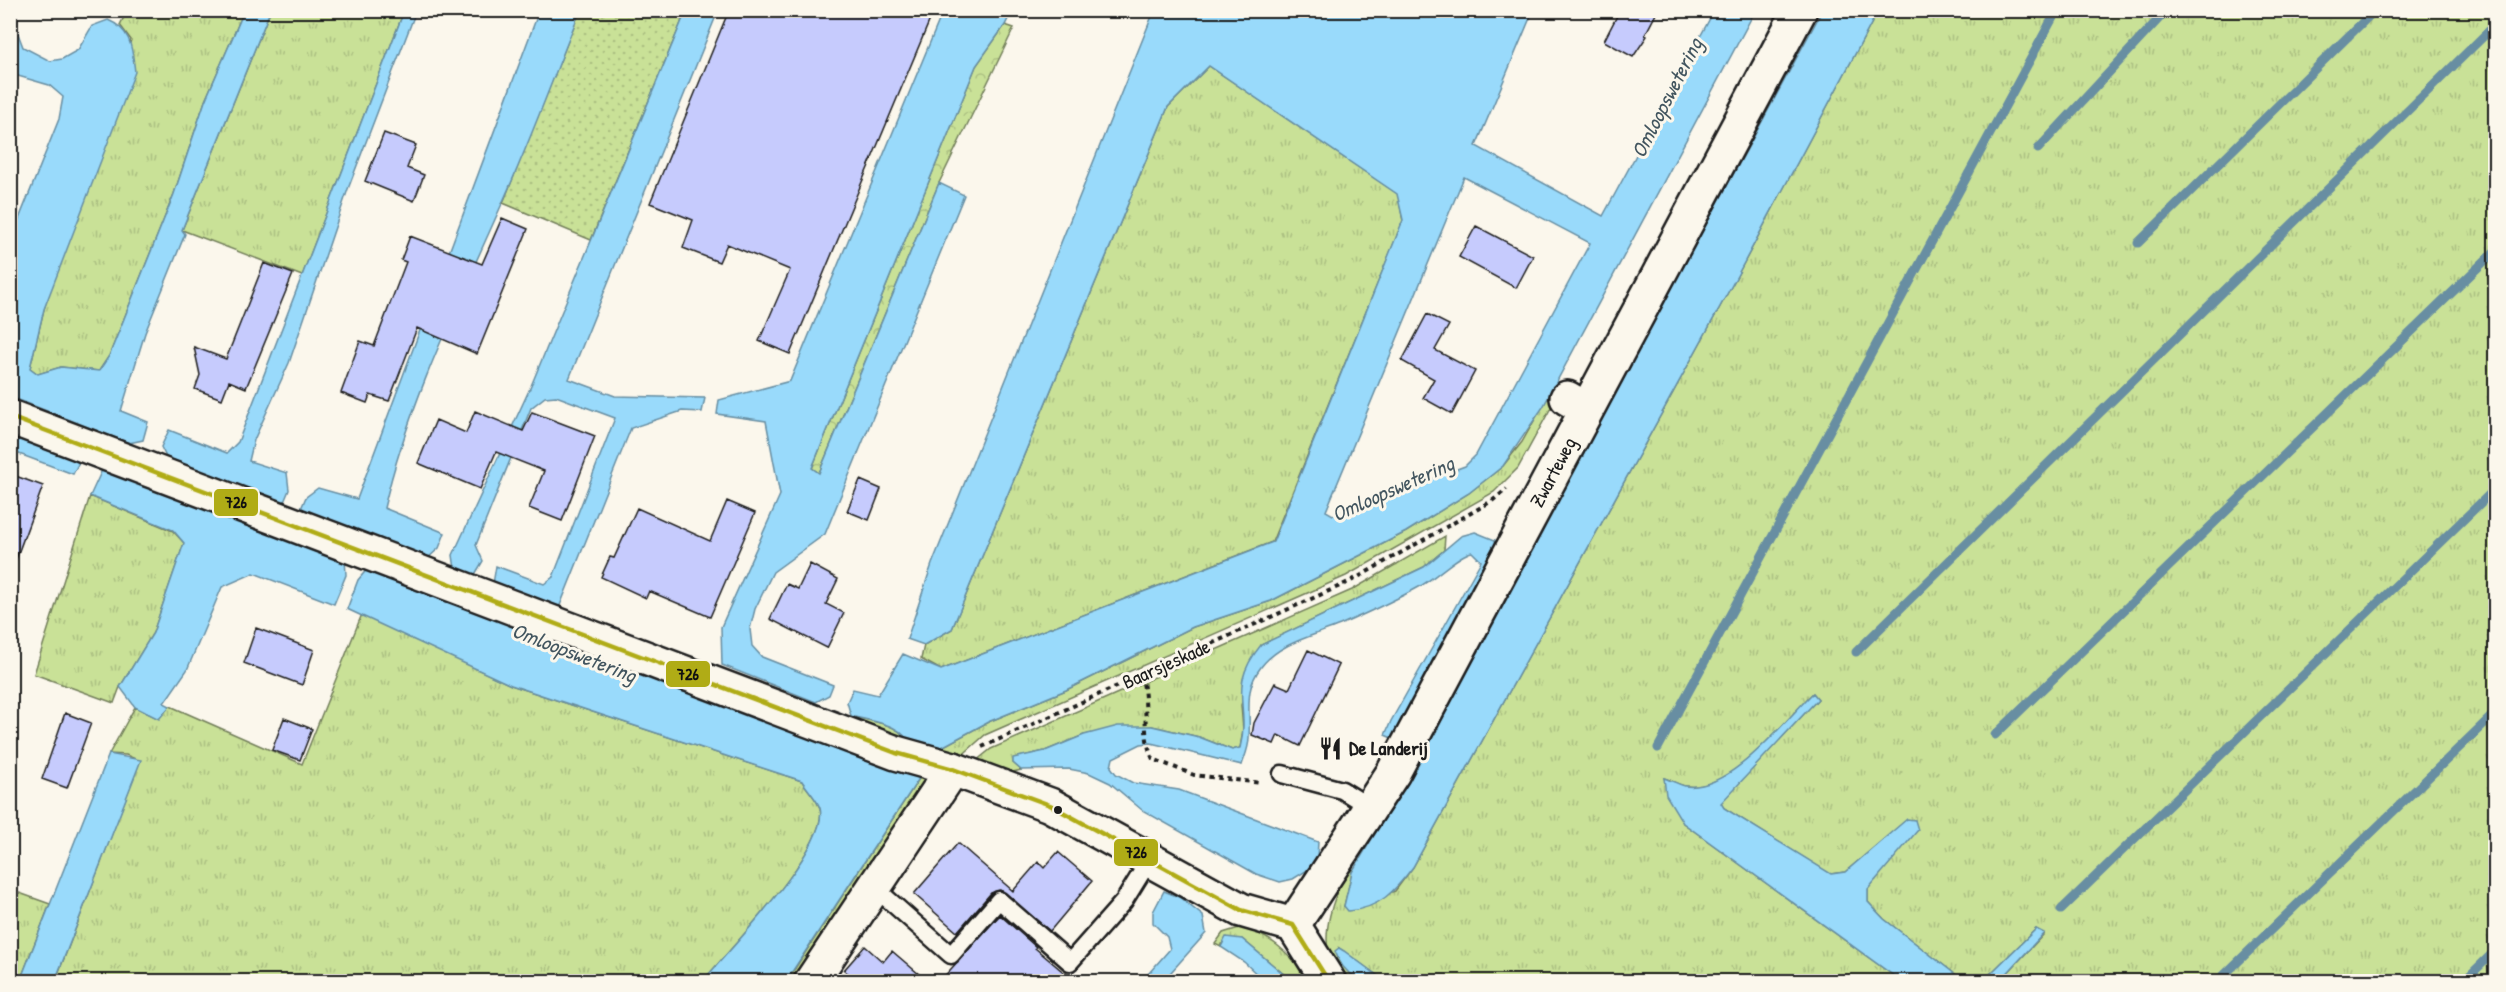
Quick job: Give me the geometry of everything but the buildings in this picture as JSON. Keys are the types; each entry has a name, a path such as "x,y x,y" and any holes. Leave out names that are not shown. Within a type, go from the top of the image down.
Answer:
{"street":[{"name":"Zwarteweg","path":"1293,925 1394,773 1577,403 1800,10"},
{"path":"10,417 896,753 942,766 1050,805 1241,910 1293,925 1329,981"},
{"path":"812,981 874,886 942,766"}],"lane":[{"path":"1282,774 1342,790 1371,808"},
{"path":"874,886 951,955 999,900 1070,962 1124,901 1150,859"}],"path":[{"name":"Baarsjeskade","path":"942,766 987,743 1351,581 1492,501 1514,483"},
{"path":"1141,675 1146,692 1148,748 1153,759 1194,775 1267,784 1282,774"}],"green space":[{"path":"148,10 244,11 205,101 174,194 109,356 99,371 61,367 38,374 30,368 44,309 131,40 120,25 126,13"},
{"path":"270,11 404,11 302,276 182,230"},
{"path":"580,11 686,11 591,240 503,203"},
{"path":"1878,11 2495,11 2495,981 2000,981 2044,934 2036,929 1983,981 1964,981 1884,919 1868,902 1868,889 1881,872 1907,820 1845,872 1830,874 1724,808 1720,803 1818,699 1813,693 1755,753 1720,778 1703,785 1686,786 1664,778 1683,823 1901,981 1385,981 1339,948 1347,971 1362,981 1351,982 1331,961 1327,939 1330,915 1349,866 1353,869 1344,906 1395,891 1413,867 1738,274"},
{"path":"1005,25 1014,28 939,183 819,473 812,468 976,66"},
{"path":"1209,66 1398,194 1403,221 1272,542 941,670 921,659 924,645 952,629 1168,107"},
{"path":"1547,398 1554,402 1518,468 1494,492 1346,576 985,735 958,759 929,754 988,722 1066,690 1193,627 1271,601 1406,532 1469,493 1503,466 1522,442"},
{"path":"90,496 173,531 184,543 153,633 120,687 114,703 34,674"},
{"path":"1445,536 1444,550 1424,567 1261,645 1241,705 1243,730 1240,748 1232,750 1199,737 1152,726 1084,735 1045,751 1014,758 1013,763 1021,770 1005,774 976,761 991,749 1352,590"},
{"path":"362,614 511,685 802,781 820,808 819,825 809,847 775,897 703,981 55,982 140,761 126,755 109,754 135,707 158,718 170,706 302,764"},
{"path":"851,716 894,728 907,739 910,747 852,727"},
{"path":"924,771 936,775 800,981 786,982"},
{"path":"11,890 50,904 20,981 11,982"},
{"path":"1242,927 1277,945 1305,974 1298,981 1292,981 1242,939 1221,944 1221,947 1215,944 1223,933"}],"water":[{"path":"244,11 270,11 182,230 185,234 145,333 121,411 148,422 143,440 129,443 11,397 11,239 59,119 63,97 49,85 11,74 11,15 23,47 50,61 62,59 78,50 92,26 108,20 122,29 126,35 135,72 44,309 30,368 38,374 61,367 99,371 109,356 174,194 205,101"},
{"path":"404,11 416,11 348,189 289,363 254,440 249,461 287,473 289,490 284,502 273,501 166,457 161,447 169,430 227,453 238,442"},
{"path":"539,11 580,11 522,158 420,392 394,469 384,508 445,533 439,548 427,559 300,511 306,497 318,488 357,499"},
{"path":"686,11 718,11 569,379 615,396 705,398 702,412 682,411 631,428 559,608 493,584 496,566 544,584 553,577 615,418 556,396 545,397 531,408 476,545 483,561 474,576 455,569 453,555 531,386"},
{"path":"943,11 1012,11 1005,25 976,66 812,468 819,473 939,183 964,195 825,534 773,572 755,609 750,629 752,646 762,657 833,685 829,695 816,702 722,665 721,627 780,495 766,421 717,414 719,400 790,381"},
{"name":"Omloopswetering","path":"1154,11 1533,11 1476,146 1603,216 1714,11 1755,11 1543,407 1503,466 1469,493 1406,532 1271,601 1193,627 1066,690 988,722 929,754 910,747 907,739 894,728 851,716 847,702 853,689 878,695 903,654 941,670 1273,542 1403,220 1397,194 1209,66 1168,107 952,629 924,645 907,639 932,564","holes":["1464,177 1590,243 1476,455 1465,466 1333,515 1326,511"]},
{"path":"1822,11 1878,11 1738,274 1413,867 1393,891 1377,903 1359,910 1348,911 1344,906 1352,872 1438,728 1500,604"},
{"path":"10,431 78,456 79,462 73,474 11,451"},
{"path":"108,468 345,558 346,575 334,604 254,573 222,587 187,670 164,703 170,706 159,719 135,707 120,687 153,633 184,543 173,530 90,496 102,470"},
{"path":"1475,532 1495,540 1497,549 1394,739 1385,735 1391,721 1481,561 1472,552 1460,557 1410,592 1340,625 1297,641 1268,659 1252,684 1249,701 1249,741 1242,765 1151,743 1141,744 1113,758 1111,767 1116,774 1133,783 1179,790 1318,842 1317,858 1306,871 1293,879 1280,882 1256,874 1142,810 1110,783 1089,773 1069,769 1021,770 1013,763 1013,758 1045,751 1084,735 1118,726 1152,726 1199,737 1232,750 1240,748 1243,733 1244,673 1261,645 1424,567 1461,536"},
{"name":"Omloopswetering","path":"369,567 924,771 786,981 703,981 775,898 809,847 819,825 820,808 802,781 511,685 347,609 358,580"},
{"path":"1813,693 1818,699 1721,803 1724,808 1831,874 1845,872 1907,819 1915,820 1918,830 1868,889 1868,902 1884,919 1964,981 1901,981 1683,823 1666,795 1664,778 1685,786 1702,785 1738,767 1772,737"},
{"path":"109,754 141,760 55,981 20,981"},
{"path":"1164,891 1179,897 1203,916 1206,933 1163,981 1142,981 1170,949 1167,937 1153,923 1153,912"},
{"path":"2036,929 2044,933 2000,981 1983,981"},
{"path":"1226,937 1242,939 1292,981 1264,981 1244,962 1221,947"},
{"path":"1339,948 1385,981 1361,979 1348,972 1335,951"}],"waterway":[{"path":"1658,748 2057,10"},
{"path":"2038,149 2167,10"},
{"path":"2138,243 2375,10"},
{"path":"1856,652 2496,24"},
{"path":"1995,735 2496,250"},
{"path":"2061,910 2496,488"},
{"path":"2217,982 2496,712"},
{"path":"2463,982 2496,950"}],"transit line":[{"name":"726","path":"10,417 896,753 953,769 1050,805 1241,910 1293,925 1329,982"}],"place":[{"name":"De Landerij","path":"1331,748"}]}
